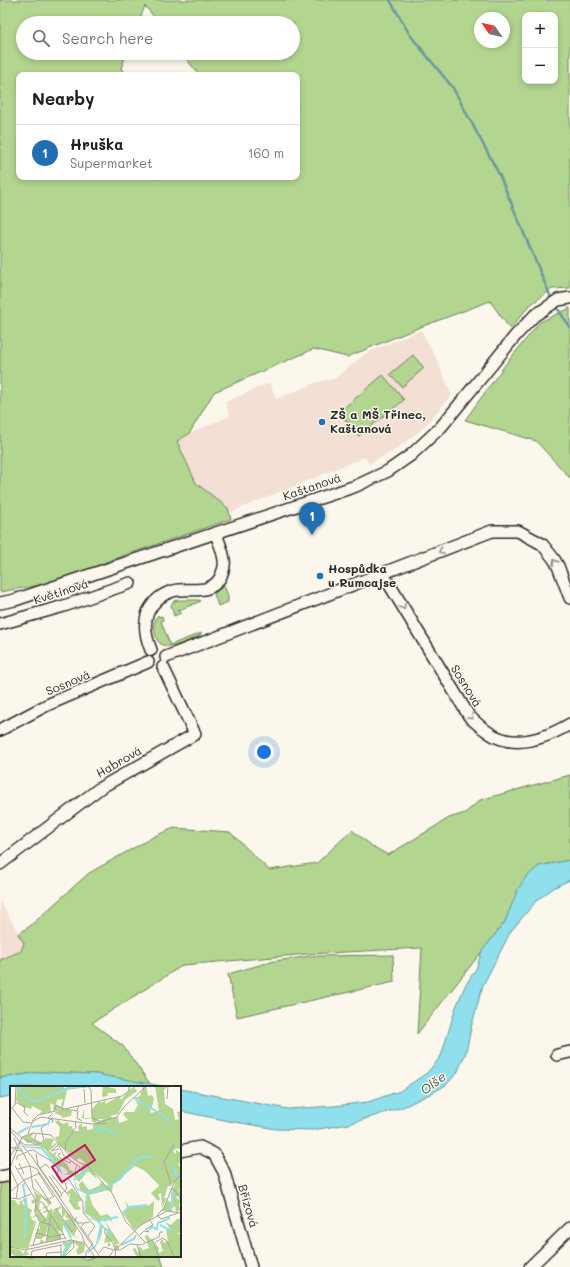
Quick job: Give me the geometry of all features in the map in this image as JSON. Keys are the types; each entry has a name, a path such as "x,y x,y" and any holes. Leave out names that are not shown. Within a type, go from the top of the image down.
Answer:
{"street":[{"name":"Kaštanová","path":"0,603 15,600 216,534 356,486 388,471 411,455 441,427 516,335 534,316 558,300 570,298"},
{"path":"151,650 146,656 148,662 156,667 165,662 492,531 518,532 542,544 554,559 570,598"},
{"path":"151,650 146,636 145,624 148,613 156,601 163,595 174,591 208,589 222,576 224,560 216,534"},
{"name":"Sosnová","path":"383,574 469,716 489,733 507,741 528,742 554,733 570,724"},
{"name":"Květinová","path":"0,624 64,606 130,583"},
{"path":"151,650 159,651 165,662"},
{"name":"Sosnová","path":"0,730 47,705 148,662"},
{"name":"Habrová","path":"0,864 100,788 195,734 165,662"},
{"path":"557,1055 570,1052"},
{"name":"Břízová","path":"181,1151 200,1147 214,1154 224,1172 251,1267"},
{"path":"0,1177 10,1175"},
{"path":"530,1267 570,1228"}],"shaded area":[{"name":"ZŠ a MŠ Třinec, Kaštanová","path":"421,330 435,356 452,395 419,432 395,450 369,464 365,457 229,513 228,508 196,483 177,441 201,428 230,416 225,402 270,383 276,399 318,382 334,379 366,353"},
{"path":"0,901 24,943 21,951 0,960"}],"green space":[{"path":"0,0 570,0 570,288 552,289 530,305 510,329 490,301 347,357 314,349 214,392 189,434 177,441 196,483 228,508 231,519 111,560 57,582 0,592"},
{"path":"570,308 570,478 536,441 465,420 505,365 540,322"},
{"path":"413,355 424,368 402,387 390,374"},
{"path":"383,375 404,400 359,436 339,412"},
{"path":"224,585 228,596 228,602 218,606 214,594"},
{"path":"174,601 201,601 177,611 180,610 181,613 174,616 171,605"},
{"path":"158,615 159,617 162,616 163,620 161,621 170,645 201,633 201,635 174,646 162,645 158,641 154,628"},
{"path":"570,775 570,860 539,866 512,905 505,922 417,1034 422,948 308,954 183,965 92,1023 123,1046 151,1085 96,1074 41,1072 0,1078 0,960 21,951 24,943 18,934 30,926 89,873 155,836 174,828 230,832 269,870 317,863 352,830 372,846 388,855 449,818 465,813 480,800"},
{"path":"393,955 394,982 237,1017 228,974 274,961 312,956"},
{"path":"10,1181 10,1257 79,1257 85,1259 94,1257 160,1257 164,1267 0,1267 0,1182"}],"water":[{"name":"Olše","path":"570,860 570,880 555,887 537,900 511,931 483,985 466,1052 457,1073 446,1085 403,1107 349,1124 312,1130 277,1129 181,1111 181,1089 288,1109 334,1106 368,1102 400,1091 427,1073 441,1056 456,1007 465,986 476,969 482,951 505,922 518,889 526,877 539,866"},
{"path":"41,1072 96,1074 162,1086 10,1086 10,1096 0,1098 0,1078"}],"waterway":[{"path":"390,0 410,35 453,88 499,174 552,300"},
{"path":"558,309 570,328"}],"place":[{"name":"ZŠ a MŠ Třinec, Kaštanová","path":"322,422"},
{"name":"Hruška","path":"312,535"},
{"name":"Hospůdka u Rumcajse","path":"320,576"}]}
